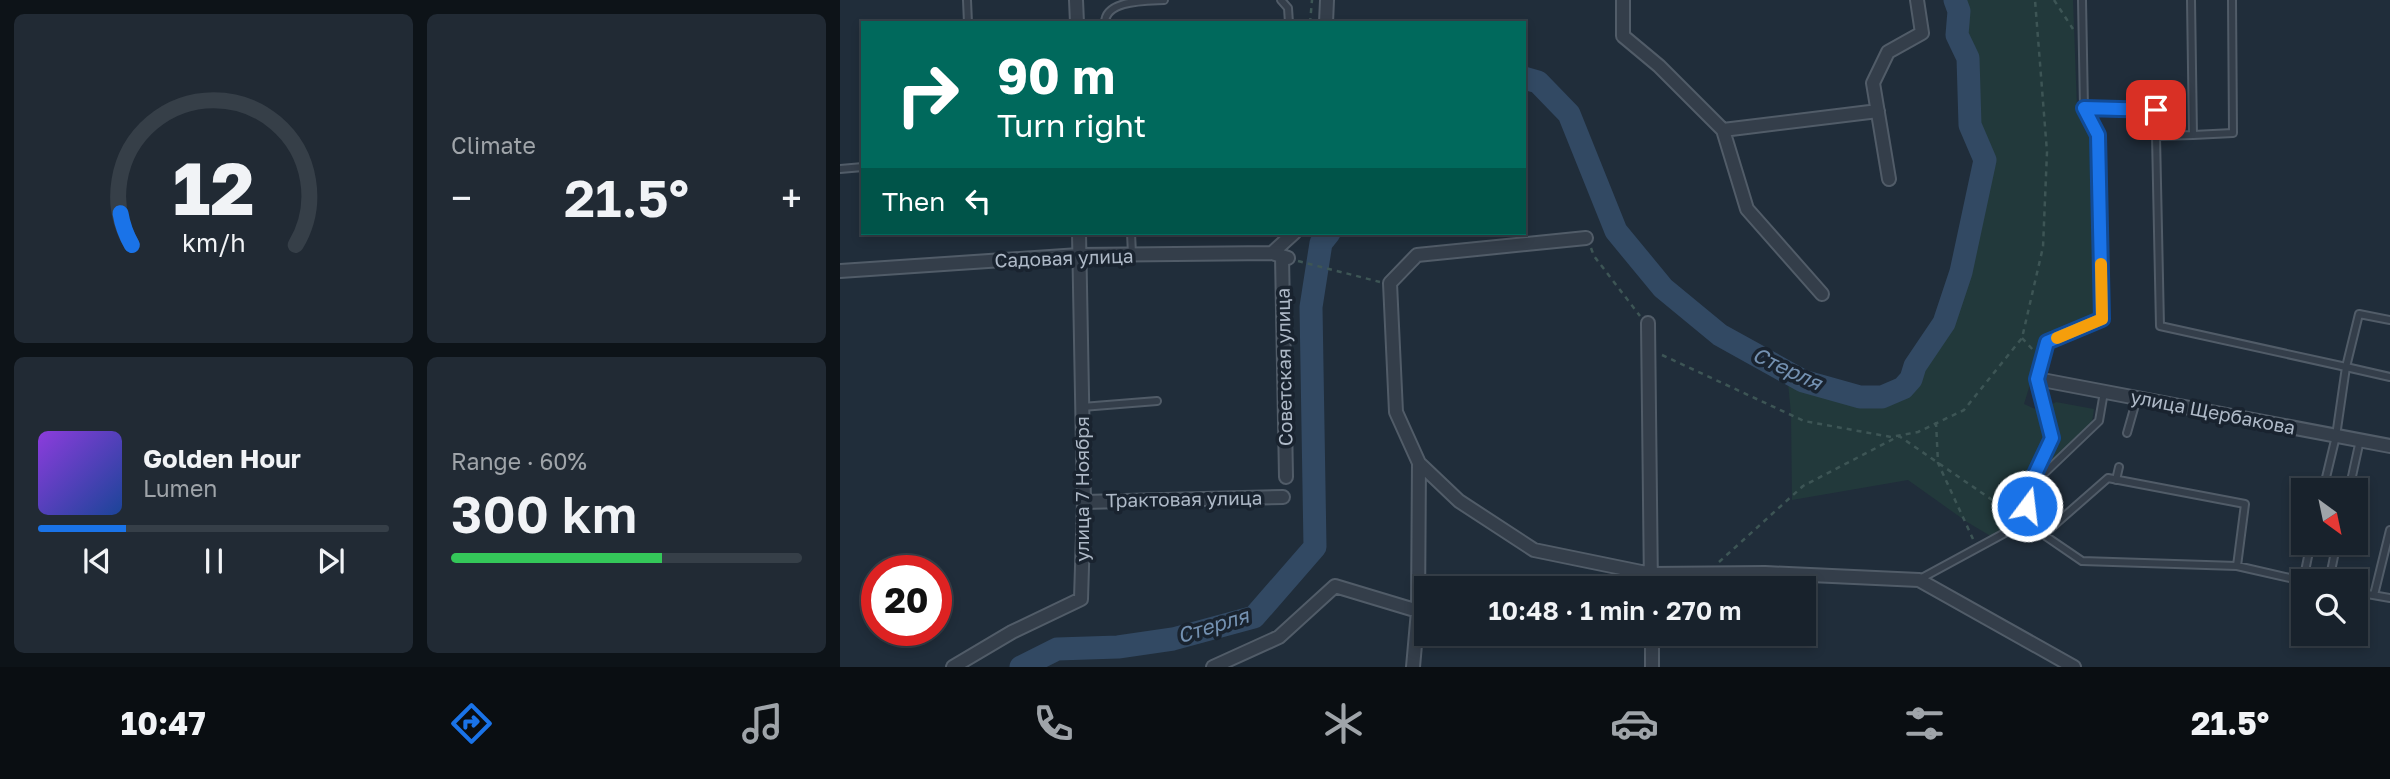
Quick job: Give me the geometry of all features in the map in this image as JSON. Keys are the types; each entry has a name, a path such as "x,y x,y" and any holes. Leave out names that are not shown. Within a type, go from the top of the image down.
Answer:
{"street":[{"path":"1076,0 1077,21"},
{"path":"1326,21 1327,0"},
{"path":"1623,0 1623,36 1659,66 1723,130 1747,209 1822,294"},
{"path":"1889,179 1873,83 1888,52 1922,33 1917,0"},
{"path":"1723,130 1878,111"},
{"name":"улица 7 Ноября","path":"953,667 1012,632 1082,598 1084,502 1079,235"},
{"path":"1281,256 1293,235"},
{"path":"1586,238 1417,255 1390,283 1395,412 1419,463 1459,501 1534,550 1651,574 1765,573 1919,580 2074,667"},
{"name":"Садовая улица","path":"840,271 1079,255 1281,256"},
{"name":"Советская улица","path":"1281,256 1286,478"},
{"path":"1648,323 1651,574"},
{"name":"улица Щербакова","path":"2037,379 2390,446"},
{"path":"1418,576 1419,463"},
{"name":"Трактовая улица","path":"1084,502 1283,497"},
{"path":"1213,667 1279,637 1335,586 1414,610"},
{"path":"1413,667 1415,646"},
{"path":"1652,646 1652,667"}],"lane":[{"path":"967,0 968,21"},
{"path":"1105,21 1107,12 1118,3 1164,0"},
{"path":"1281,0 1288,8 1289,21"},
{"path":"2025,522 2028,489 2052,438 2037,379 2047,342 2102,319 2098,135 2084,108 2082,0"},
{"path":"2192,0 2193,135"},
{"path":"2157,136 2233,133 2232,0"},
{"path":"2084,108 2156,110 2160,326 2390,377"},
{"path":"840,169 861,167"},
{"path":"1131,235 1132,254"},
{"path":"2326,478 2358,314 2390,320"},
{"path":"2028,489 2099,421 2104,392"},
{"path":"2127,433 2137,398"},
{"path":"1082,407 1157,401"},
{"path":"2352,478 2360,440"},
{"path":"2116,480 2119,467"},
{"path":"2044,534 2108,478 2245,504 2237,566"},
{"path":"2025,522 2082,561 2237,566 2291,578"},
{"path":"1919,580 2025,522"},
{"path":"2374,595 2390,530"},
{"path":"2368,594 2390,598"}],"path":[{"path":"1310,21 1312,0"},
{"path":"1650,349 1804,421 1891,437 1918,432 1964,410 2022,338 2043,247 2047,152 2035,0"},
{"path":"2054,0 2082,43"},
{"path":"1586,238 1594,256 1635,312 1648,323"},
{"path":"1281,256 1370,281"},
{"path":"2022,338 2042,359"},
{"path":"1936,422 1938,463 1975,537 1961,557"},
{"path":"1899,436 2025,522"},
{"path":"1707,574 1803,486 1899,436"}],"green space":[{"path":"1961,0 2073,0 2077,108 2093,136 2098,314 2044,339 2024,404 2040,411 2056,402 2094,409 2092,422 2017,496 2016,515 1999,541 1908,480 1792,500 1788,383 1864,405 1887,404 1900,398 1909,390 1950,327 1965,288 1986,181 1993,161 1977,126 1977,60 1965,34"}],"waterway":[{"name":"Стерля","path":"1526,79 1538,82 1569,114 1616,231 1663,288 1720,335 1803,381 1860,397 1882,397 1903,388 1911,379 1915,366 1944,323 1961,272 1985,160 1970,125 1968,58 1957,35 1959,11 1955,0"},
{"name":"Стерля","path":"1021,667 1057,649 1118,647 1173,639 1254,617 1315,547 1311,307 1321,243 1327,235"}],"slow traffic":[{"path":"2057,338 2102,319 2101,264"}],"route":[{"path":"2027,506 2028,489 2052,438 2037,379 2047,342 2102,319 2098,135 2084,108 2156,110"}]}
